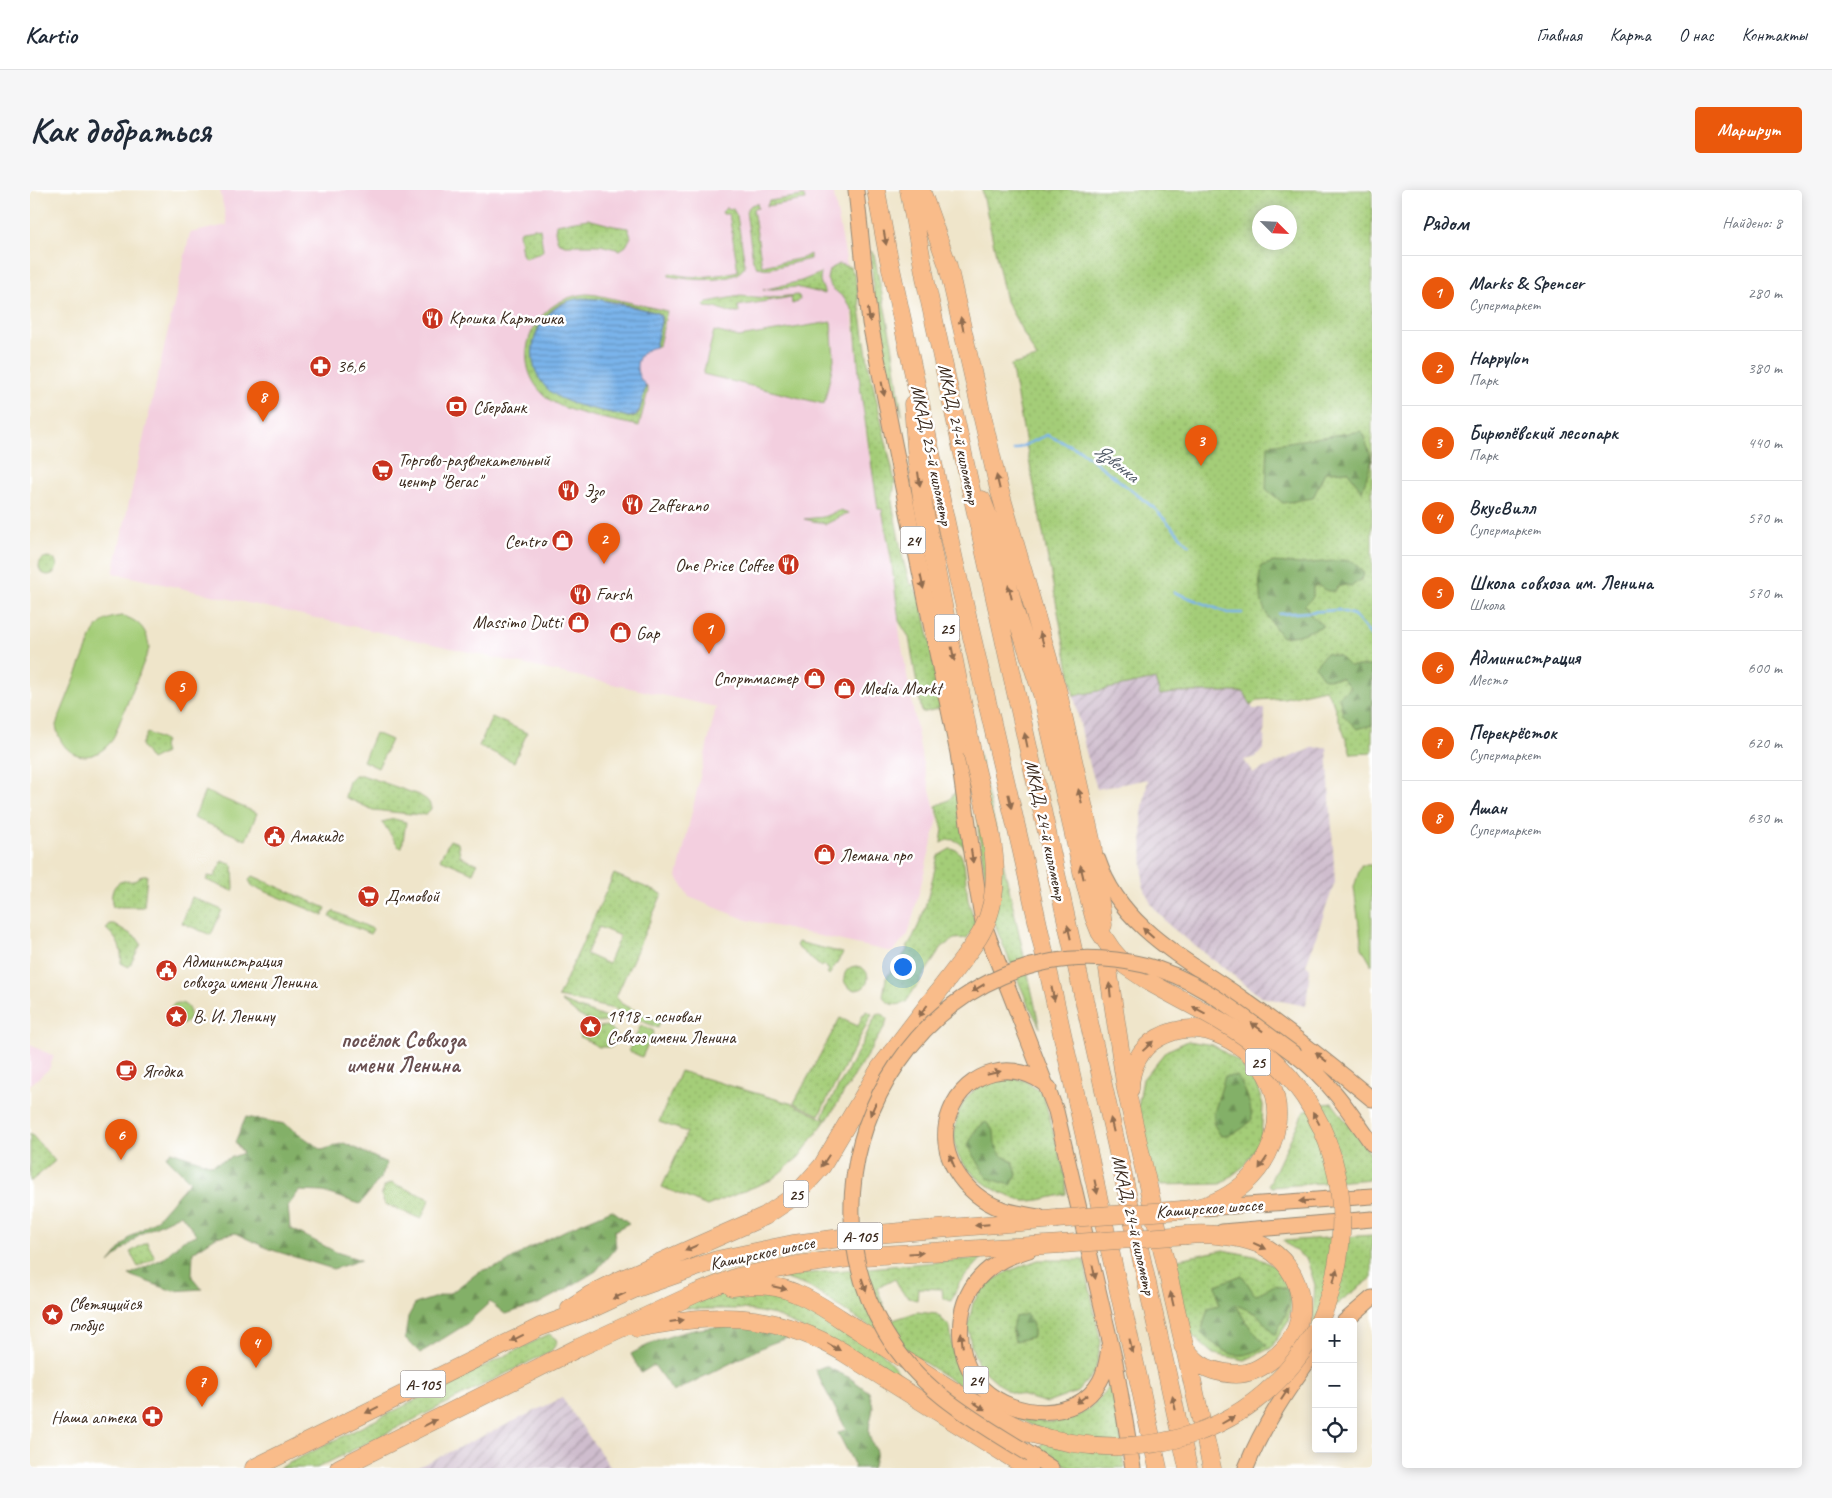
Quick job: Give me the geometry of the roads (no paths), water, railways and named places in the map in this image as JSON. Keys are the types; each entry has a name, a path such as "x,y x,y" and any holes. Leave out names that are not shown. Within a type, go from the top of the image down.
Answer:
{"highway":[{"name":"МКАД, 25-й километр","path":"876,190 887,250 954,560 992,720"},
{"name":"МКАД, 24-й километр","path":"909,190 927,288 961,445 1188,1468"},
{"path":"921,190 955,290 998,485 1058,693 1092,844 1103,925"},
{"name":"25","path":"540,1327 590,1295 765,1216 796,1195 817,1172 880,1068 964,958 984,928 994,893 996,875 992,844 972,752 916,462 912,361"},
{"path":"961,445 998,539 1014,609 1042,694 1080,862 1094,917 1100,932 1126,966 1151,983 1229,1027 1262,1050 1283,1069 1303,1095 1319,1122 1332,1153 1339,1184 1342,1212 1341,1245 1336,1275 1321,1318"},
{"name":"МКАД, 24-й километр","path":"992,720 1158,1468"},
{"path":"1108,969 1126,1089 1212,1468"},
{"name":"25","path":"1131,1107 1130,1085 1133,1069 1140,1054 1153,1041 1168,1032 1188,1028 1217,1034 1233,1041 1250,1053 1263,1069 1271,1084 1276,1102 1277,1120 1269,1154 1261,1167 1231,1194 1189,1209"},
{"name":"Каширское шоссе","path":"254,1468 540,1327 595,1307 634,1289 717,1260 761,1250 865,1235 1189,1209"},
{"path":"1185,1354 1211,1370 1225,1374 1255,1371 1284,1351 1293,1338 1299,1324 1301,1308 1300,1293 1294,1275 1285,1263 1271,1252 1258,1244 1233,1238 1191,1234"},
{"name":"Каширское шоссе","path":"339,1468 612,1333 736,1277 797,1265 865,1256 1054,1245 1191,1234"},
{"path":"697,1293 746,1285 767,1286 795,1293 826,1310 993,1415 1030,1433 1068,1446 1092,1449 1143,1449 1195,1436 1243,1411 1264,1395 1284,1376 1312,1336"},
{"path":"612,1333 672,1322 722,1317 762,1321 794,1329 843,1352 1029,1462"},
{"path":"1185,1354 1200,1468"}],"main road":[{"name":"24","path":"856,190 870,323 957,746 983,922 996,960 1049,1089"},
{"path":"1092,844 1100,866 1114,894 1143,928 1157,940 1308,1046 1372,1099"},
{"path":"1051,1468 1029,1462 951,1405 917,1375 899,1353 884,1330 862,1280 852,1226 855,1170 867,1123 889,1077 921,1035 942,1014 964,997 986,984 1019,970 1048,962 1095,958 1145,965 1187,981 1220,1000 1308,1064 1333,1090 1372,1144"},
{"path":"1052,1219 1003,1209 978,1196 957,1174 949,1158 946,1140 950,1112 956,1101 974,1081 1006,1070 1029,1074 1040,1080 1049,1089 1068,1153 1115,1362 1133,1468"},
{"name":"Каширское шоссе","path":"1189,1209 1372,1196"},
{"name":"Каширское шоссе","path":"1191,1234 1372,1219"},
{"name":"24","path":"1054,1245 1006,1257 979,1278 970,1290 960,1324 965,1358 972,1374 994,1398 1010,1406 1046,1412 1057,1411 1070,1407 1084,1399 1094,1390 1100,1381 1106,1365 1109,1342"},
{"path":"1349,1318 1372,1298"},
{"path":"1246,1468 1254,1447 1286,1392 1312,1356"},
{"path":"1142,1395 1150,1468"},
{"path":"1253,1468 1265,1428"}],"water":[{"path":"582,298 597,299 655,312 661,316 655,347 643,353 637,363 638,374 646,385 640,409 636,415 629,417 569,402 552,393 540,380 534,366 533,351 536,336 542,322 566,302"}],"waterway":[{"name":"Язвенка","path":"1014,450 1047,435 1080,450 1154,508 1189,545"},
{"path":"1174,592 1228,613 1242,613"},
{"name":"Язвенка","path":"1279,614 1338,610 1354,615 1372,637"}],"place":[{"name":"Крошка Картошка","path":"433,318"},
{"name":"36,6","path":"321,366"},
{"name":"Сбербанк","path":"457,407"},
{"name":"Ашан","path":"263,422"},
{"name":"Бирюлёвский лесопарк","path":"1201,466"},
{"name":"Торгово-развлекательный центр \"Вегас\"","path":"382,470"},
{"name":"Эзо","path":"568,491"},
{"name":"Zafferano","path":"632,505"},
{"name":"Centro","path":"562,541"},
{"name":"Happylon","path":"604,564"},
{"name":"One Price Coffee","path":"789,565"},
{"name":"Farsh","path":"580,594"},
{"name":"Massimo Dutti","path":"578,622"},
{"name":"Gap","path":"620,633"},
{"name":"Marks & Spencer","path":"709,654"},
{"name":"Спортмастер","path":"814,678"},
{"name":"Мedia Мarkt","path":"845,688"},
{"name":"Школа совхоза им. Ленина","path":"181,712"},
{"name":"Амакидс","path":"274,836"},
{"name":"Лемана про","path":"824,855"},
{"name":"Домовой","path":"369,896"},
{"name":"Администрация совхоза имени Ленина","path":"166,971"},
{"name":"В. И. Ленину","path":"177,1016"},
{"name":"1918 - основан Совхоз имени Ленина","path":"591,1026"},
{"name":"Ягодка","path":"126,1071"},
{"name":"Администрация","path":"121,1160"},
{"name":"Светящийся глобус","path":"53,1314"},
{"name":"ВкусВилл","path":"256,1368"},
{"name":"Перекрёсток","path":"202,1407"},
{"name":"Наша аптека","path":"152,1417"}],"district":[{"name":"посёлок Совхоза имени Ленина","path":"403,1052"}]}
